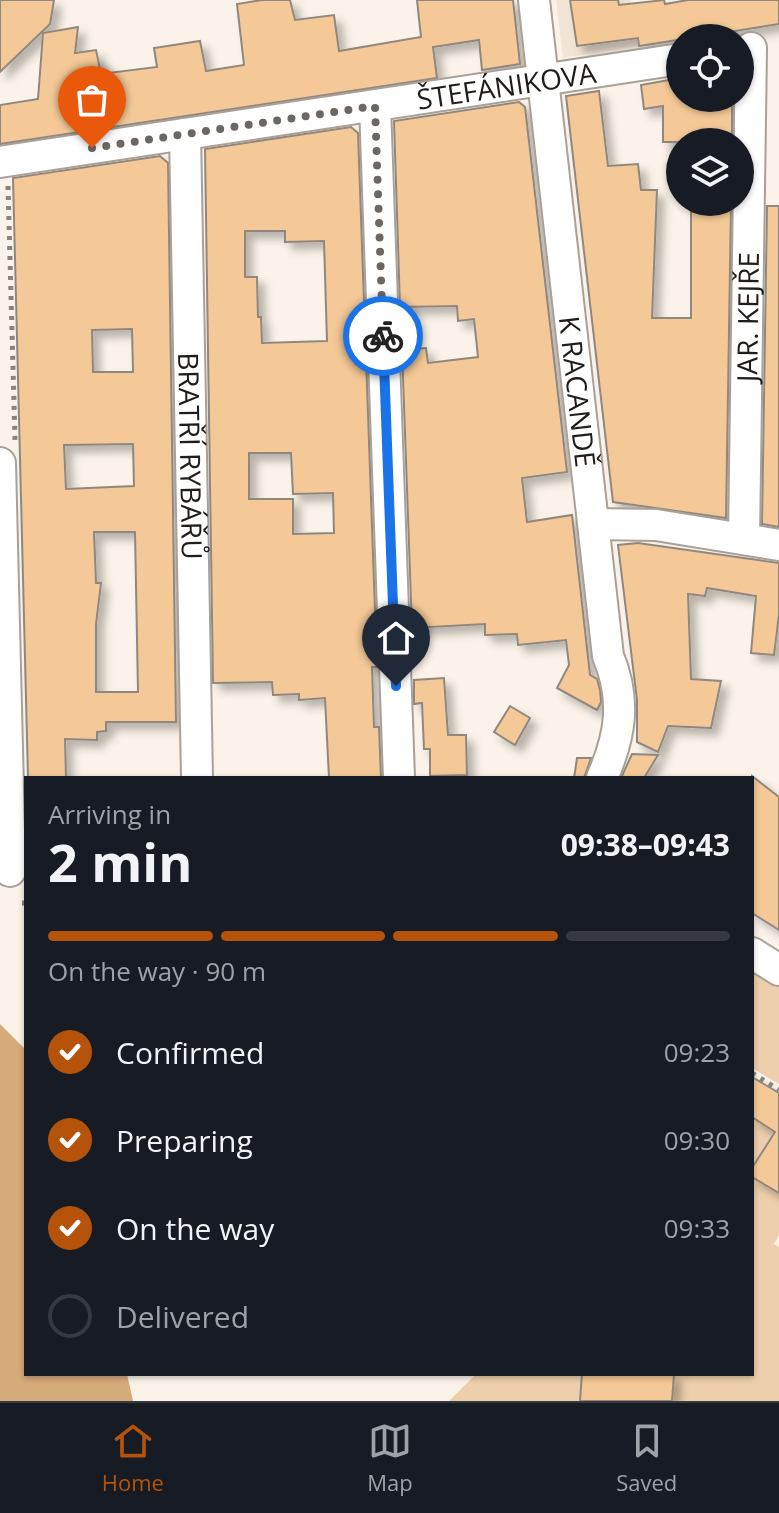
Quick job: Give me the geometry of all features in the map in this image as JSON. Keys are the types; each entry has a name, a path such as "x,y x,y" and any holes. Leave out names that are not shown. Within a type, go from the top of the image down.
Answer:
{"street":[{"name":"K RACANDĚ","path":"534,0 608,656 619,681 615,740 603,776"},
{"name":"JAR. KEJŘE","path":"744,539 757,47"},
{"name":"ŠTEFÁNIKOVA","path":"4,171 185,134 666,61"},
{"path":"375,106 399,776"},
{"name":"BRATŘÍ RYBÁŘŮ","path":"185,134 197,776"},
{"path":"7,456 17,884"},
{"path":"595,524 656,525 779,545"},
{"path":"754,954 779,970"}],"path":[{"path":"4,171 7,456"},
{"path":"754,1074 779,1090"}],"shaded area":[{"path":"556,0 631,0 639,46 563,58"},
{"path":"754,967 779,983 779,1084 754,1069"},
{"path":"0,1024 24,1048 24,1376 127,1376 133,1401 0,1401"},
{"path":"754,1079 779,1094 779,1125 754,1165"},
{"path":"754,1178 779,1193 779,1235 774,1244 779,1247 779,1401 449,1401 474,1376 754,1376"}],"building":[{"path":"0,0 54,0 50,24 0,72"},
{"path":"290,0 295,20 334,15 339,51 421,37 417,0 513,0 520,64 482,70 479,40 433,47 437,78 0,144 0,105 38,99 43,33 78,27 75,53 96,50 101,74 157,67 154,48 200,41 206,71 244,65 237,4"},
{"path":"570,0 618,0 619,5 664,0 665,4 688,0 779,0 779,24 754,28 754,24 666,24 666,42 639,46 638,38 577,46"},
{"path":"666,81 666,112 732,112 732,128 666,128 666,142 663,142 663,106 644,109 641,85"},
{"path":"599,91 608,166 638,164 641,190 657,190 652,318 691,318 691,216 731,216 726,518 613,502 566,96"},
{"path":"519,102 525,107 567,472 522,478 527,522 572,515 590,675 597,679 600,690 601,702 597,710 557,688 569,665 566,640 518,645 517,634 485,635 485,624 412,628 402,350 426,348 428,363 478,357 474,319 458,321 457,306 400,307 394,121"},
{"path":"351,127 358,133 377,667 372,667 374,727 379,727 381,776 329,776 325,698 299,700 299,694 273,695 272,682 213,683 205,149","holes":["245,231 285,231 285,242 324,241 327,341 262,343 257,277 245,277","249,453 291,453 293,494 333,493 334,533 293,534 293,499 249,499"]},
{"path":"160,156 168,163 176,722 106,722 106,731 97,732 97,740 65,739 66,776 28,776 13,178","holes":["132,329 133,372 93,372 92,330","133,444 134,486 66,489 64,445","94,532 135,532 138,692 96,692 96,624 101,583 96,583"]},
{"path":"767,206 779,206 779,527 762,524"},
{"path":"638,543 779,563 779,614 774,655 751,653 756,596 707,588 705,596 688,594 691,679 721,681 711,728 668,726 658,752 637,742 637,700 618,545"},
{"path":"444,678 448,735 466,735 467,775 430,776 430,749 424,749 422,703 414,704 414,680"},
{"path":"510,706 530,718 515,745 494,732"},
{"path":"632,754 658,755 645,776 622,776"},
{"path":"577,758 591,758 585,776 574,776"},
{"path":"754,778 779,797 779,930 754,914"},
{"path":"754,1078 779,1093 779,1193 754,1178 754,1165 775,1132 754,1118"},
{"path":"582,1376 674,1376 672,1401 580,1401"}],"way so far":[{"path":"92,148 375,106 383,336"}],"route":[{"path":"383,336 396,686"}]}
